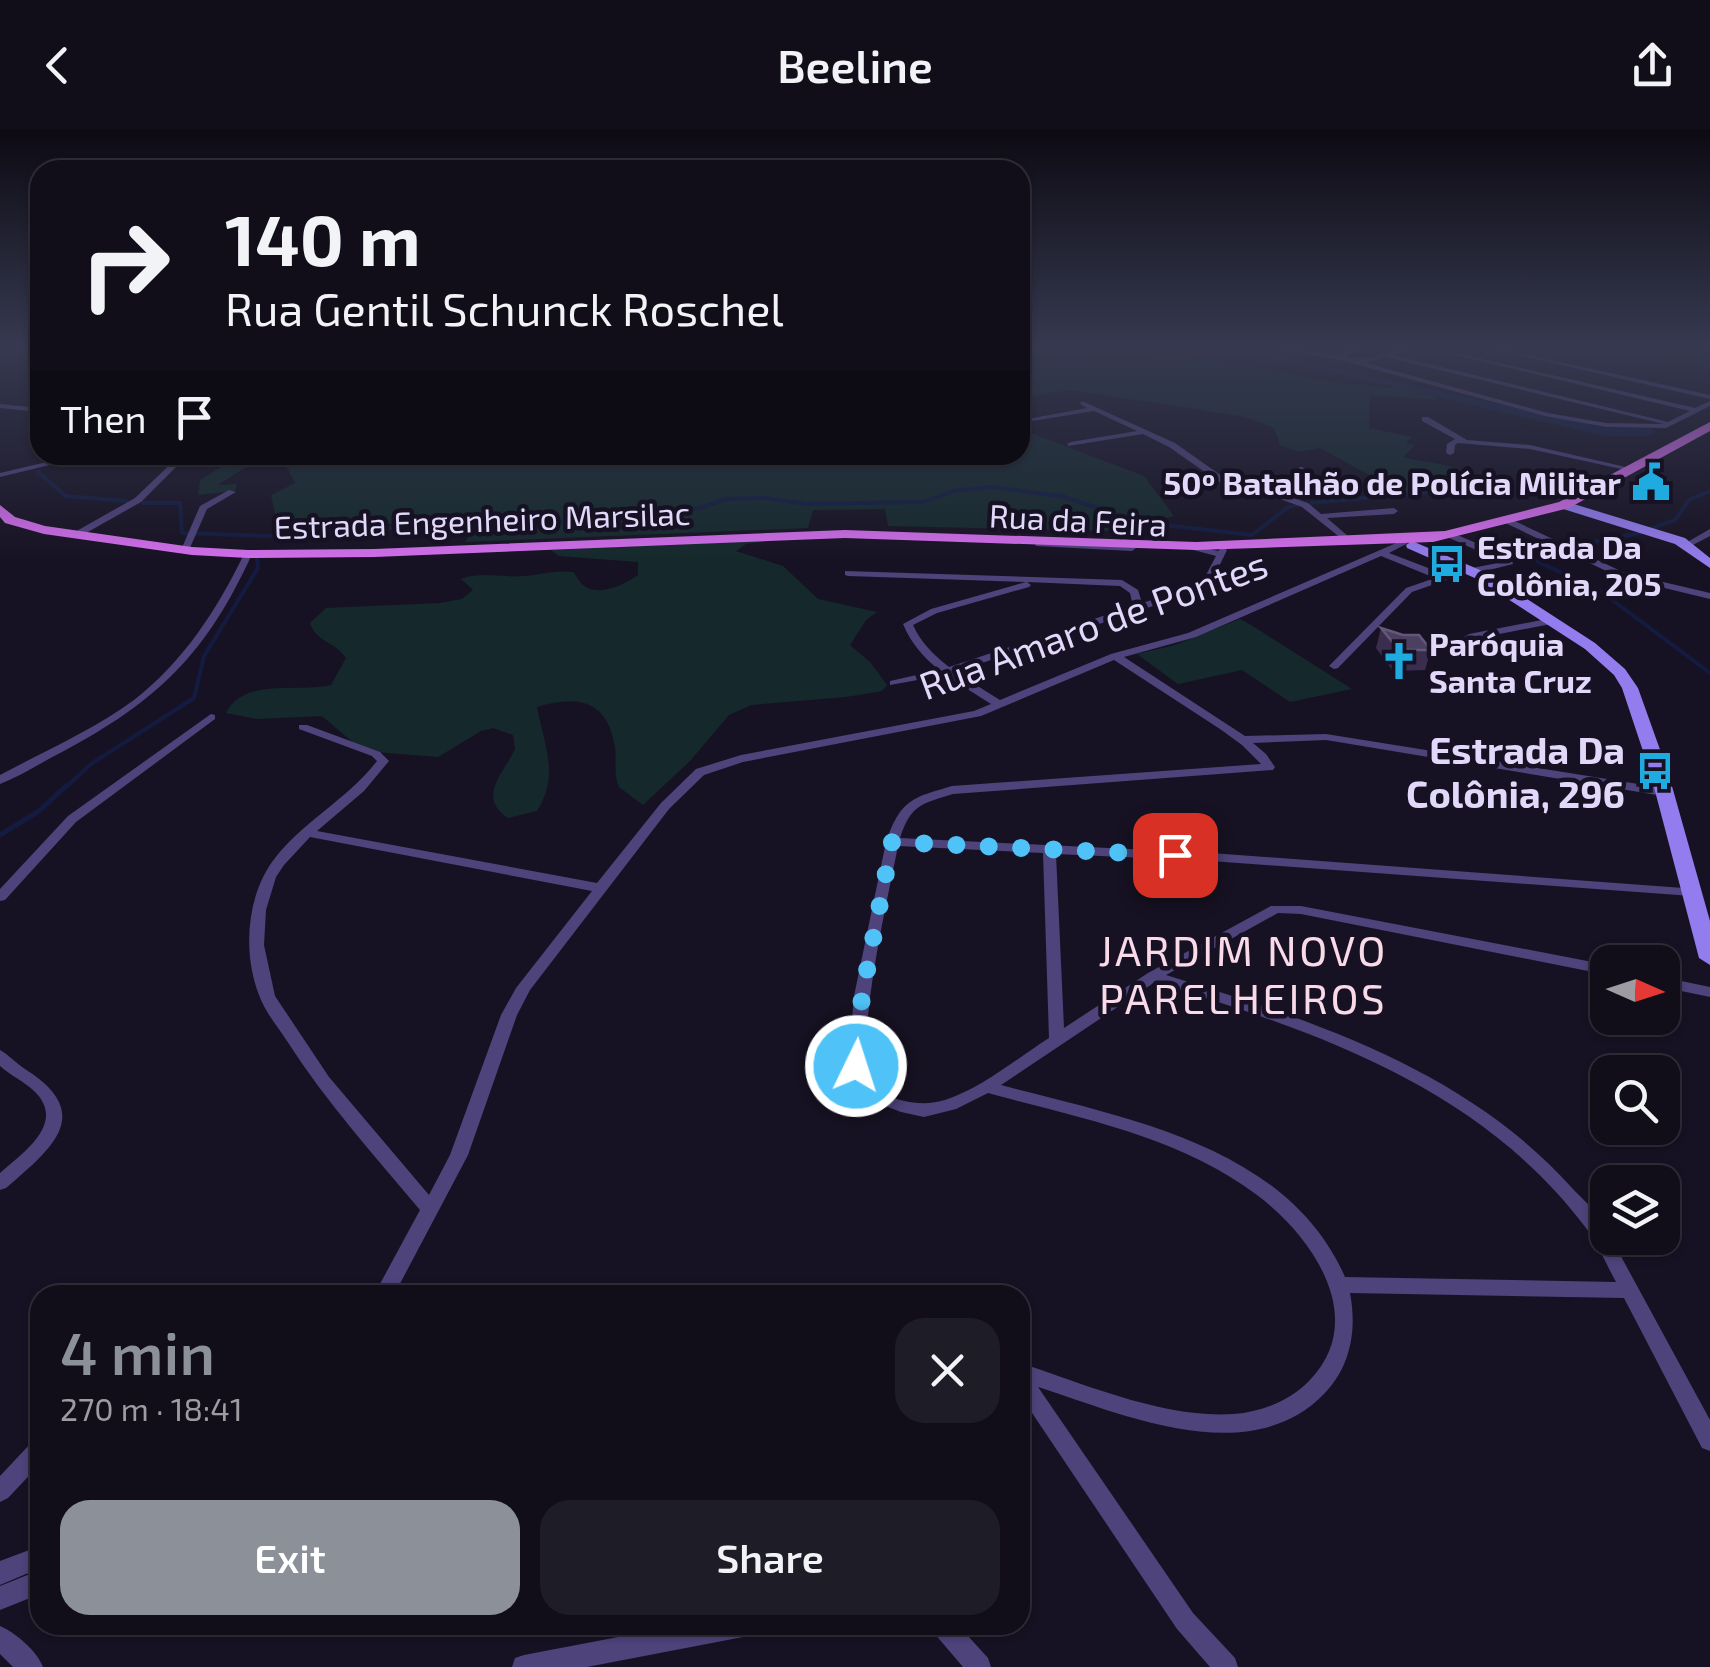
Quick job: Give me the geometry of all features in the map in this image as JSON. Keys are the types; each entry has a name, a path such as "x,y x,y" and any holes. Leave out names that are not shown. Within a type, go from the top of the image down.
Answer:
{"main road":[{"path":"1408,544 1564,505 1706,425"},
{"path":"1564,505 1688,544 1710,564"},
{"name":"Estrada Engenheiro Marsilac","path":"0,509 22,525 76,535 248,554 374,553 846,534 1207,547 1442,535"},
{"name":"Estrada Engenheiro Marsilac","path":"1351,537 1408,544"},
{"path":"1408,544 1471,570 1552,621 1609,661 1630,688 1701,893 1710,958"}],"street":[{"path":"1117,419 1183,452 1238,491 1293,500 1351,537"},
{"path":"1425,419 1464,441"},
{"path":"1569,419 1623,428 1670,424 1679,419"},
{"path":"1648,419 1670,424"},
{"path":"1071,444 1146,432"},
{"path":"1450,454 1452,442 1530,446 1626,468"},
{"path":"0,475 44,465"},
{"path":"76,535 138,500 174,465"},
{"path":"1293,500 1321,488 1302,469"},
{"path":"185,550 203,508 232,492"},
{"path":"1322,516 1394,511"},
{"path":"1504,519 1636,580 1710,596"},
{"path":"1688,544 1710,532"},
{"path":"1334,666 1402,594 1442,577 1510,562 1442,535"},
{"name":"Rua Amaro de Pontes","path":"390,1285 474,1121 509,1015 523,988 665,806 700,772 741,758 944,722 999,704 1114,656 1192,635 1408,544"},
{"path":"894,683 948,671 1196,586 1216,570 1207,547"},
{"path":"0,780 150,692 195,642 228,595 248,554"},
{"path":"1384,554 1442,577"},
{"path":"848,574 1128,585 1135,592 1138,608"},
{"path":"999,704 948,671 908,629 912,620 1041,580"},
{"path":"1469,637 1552,621"},
{"path":"1114,656 1240,740 1263,757 1268,767 1240,772 1036,782 935,794 909,808 892,842 862,996 856,1066 864,1086 874,1095 924,1111 950,1105 986,1087 1153,976 1276,909 1590,967"},
{"path":"0,897 72,819 211,717"},
{"path":"303,727 376,754 383,761 279,862 262,896 256,946 269,1000 329,1088 430,1210"},
{"path":"1240,740 1326,737 1663,792"},
{"path":"307,833 600,888"},
{"path":"892,842 1049,848 1701,893"},
{"path":"1049,848 1057,1039"},
{"path":"1153,976 1290,1018 1456,1095 1498,1126 1571,1194 1596,1226 1710,1440"},
{"path":"0,1056 40,1086 57,1108 58,1119 49,1136 0,1183"},
{"path":"986,1087 1122,1125 1209,1157 1248,1178 1278,1201 1314,1238 1339,1285 1344,1344 1329,1379 1298,1403 1270,1416 1228,1424 1174,1417 1030,1378"},
{"path":"398,1285 402,1263"},
{"path":"1339,1285 1630,1290"},
{"path":"1030,1390 1185,1620 1226,1667"},
{"path":"0,1491 30,1460"},
{"path":"0,1572 30,1561"},
{"path":"0,1598 30,1586"},
{"path":"524,1667 690,1635"},
{"path":"951,1635 979,1667"},
{"path":"0,1638 31,1667"}],"green space":[{"path":"1250,419 1369,419 1369,428 1412,437 1406,443 1415,445 1403,457 1447,465 1472,475 1444,479 1451,489 1402,493 1320,448 1298,452 1280,445 1274,428"},
{"path":"1030,433 1144,476 1174,516 1113,531 888,526 885,509 813,510 808,528 465,542 476,524 337,524 303,534 279,532 271,495 295,483 286,465 1030,465"},
{"path":"224,465 272,465 246,467 218,485 237,484 235,491 198,495 200,480"},
{"path":"777,540 746,544 736,551 783,566 818,599 877,612 866,620 850,645 871,663 887,685 882,691 846,697 751,705 729,715 690,761 643,805 619,787 615,747 606,720 589,705 578,702 537,707 548,760 548,785 537,811 508,818 494,802 493,793 515,749 513,735 493,728 481,731 438,757 363,751 322,716 257,719 226,713 234,702 259,690 331,685 346,658 317,634 310,623 326,608 462,599 473,590 461,579 477,575 573,572 589,589 603,590 638,575 638,562 559,556 551,550"},
{"path":"1240,619 1352,689 1290,702 1242,670 1178,684 1137,654 1175,645"}],"building":[{"path":"1381,628 1419,635 1431,650 1399,650"}],"waterway":[{"path":"1546,419 1605,432 1650,432"},
{"path":"38,472 66,496 127,501"},
{"path":"143,503 180,503 182,533 298,537 377,528 594,521 700,508 726,499 766,498 806,504 924,502 953,491 991,487 1061,496 1127,518 1164,525 1252,535 1288,507 1298,505"},
{"path":"1311,503 1440,491 1571,496"},
{"path":"1579,545 1639,533 1675,520 1689,500 1710,491"},
{"path":"1562,550 1532,559 1599,590 1710,673"},
{"path":"64,789 91,764 194,698 204,656 258,568 257,559"},
{"path":"0,835 39,811 66,786"}],"place":[{"name":"50º Batalhão de Polícia Militar","path":"1651,482"},
{"name":"Estrada Da Colônia, 205","path":"1447,564"},
{"name":"Paróquia Santa Cruz","path":"1399,661"},
{"name":"Estrada Da Colônia, 296","path":"1655,771"}],"district":[{"name":"JARDIM NOVO PARELHEIROS","path":"1243,973"}],"route":[{"path":"856,1066 862,996 892,842 1175,855"}]}
